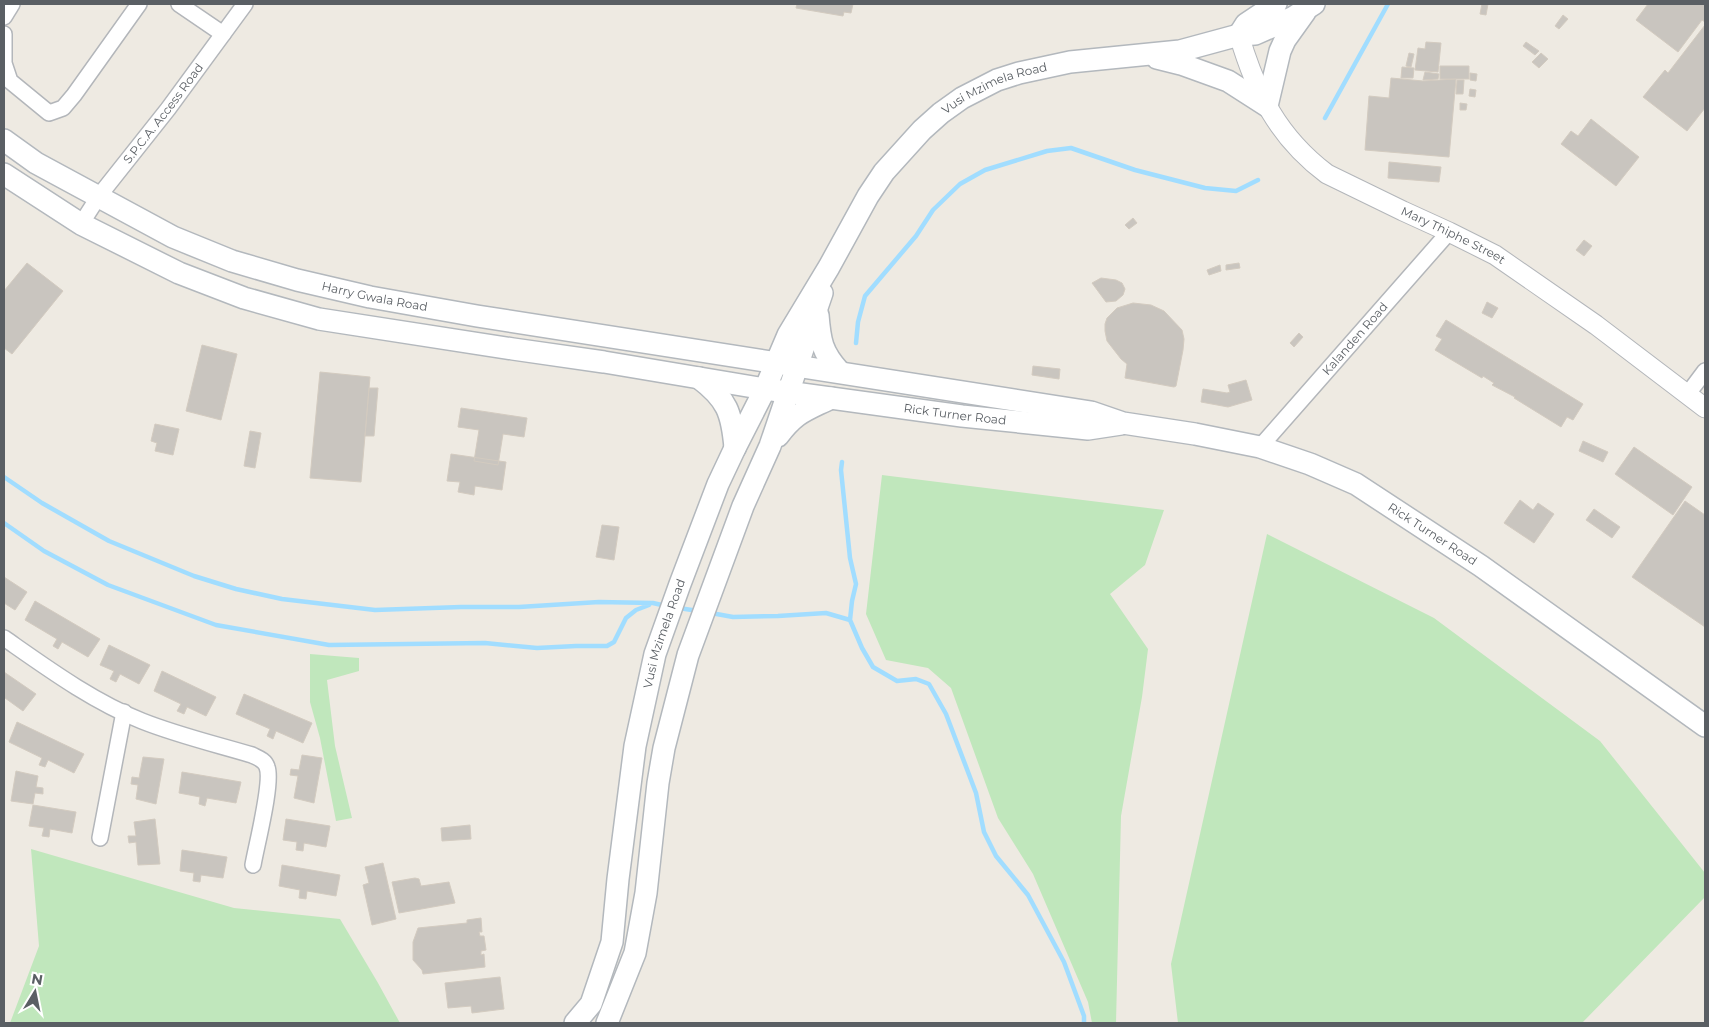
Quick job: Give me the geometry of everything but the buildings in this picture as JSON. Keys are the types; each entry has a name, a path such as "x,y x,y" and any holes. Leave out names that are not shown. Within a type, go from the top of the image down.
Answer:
{"main road":[{"name":"Vusi Mzimela Road","path":"1238,35 1246,24 1276,4"},
{"name":"Vusi Mzimela Road","path":"607,1023 634,953 646,893 658,784 664,748 688,655 743,506 770,446 789,391 786,364 788,335 830,267 868,196 884,172 922,130 941,113 962,98 997,80 1042,67 1070,62 1180,51 1238,35 1262,32 1292,18 1311,6"},
{"path":"1148,55 1228,80 1267,106 1280,51 1285,40 1311,6"},
{"name":"Harry Gwala Road","path":"4,140 36,163 173,236 232,261 297,280 370,297 477,316 786,364"},
{"path":"4,174 81,224 179,273 244,298 320,319 765,389"},
{"name":"Vusi Mzimela Road","path":"575,1023 591,1004 612,942 632,762 655,654 718,484 765,389 786,364 818,310 830,267"},
{"path":"818,310 820,338 823,348 827,357 839,372"},
{"name":"Rick Turner Road","path":"786,364 1091,412 1122,423 1195,434 1260,447 1310,464 1356,484 1474,561 1705,726"},
{"path":"698,377 714,389 723,400 733,429 735,448"},
{"name":"Rick Turner Road","path":"765,389 962,416 1088,429 1122,423"},
{"path":"770,446 799,413 831,398"}],"street":[{"path":"4,17 12,4"},
{"path":"4,34 4,63 10,81 49,113 62,108 74,96 139,4"},
{"path":"179,4 223,34"},
{"name":"S.P.C.A. Access Road","path":"81,224 99,196 168,109 245,4"},
{"name":"Mary Thiphe Street","path":"1238,35 1252,77 1267,106 1293,143 1328,174 1495,255 1589,320 1705,408"},
{"name":"Kalanden Road","path":"1260,447 1449,232"},
{"path":"1687,395 1705,371"},
{"path":"4,638 44,666 96,698 142,721 252,755 262,760 267,767 267,792 253,865"},
{"path":"100,838 124,712"}],"green space":[{"path":"882,475 1164,510 1145,565 1110,594 1148,649 1142,697 1121,816 1116,1023 1092,1023 1088,1002 1033,874 998,818 951,688 928,668 886,660 866,614"},
{"path":"1267,534 1434,618 1600,741 1705,873 1705,897 1582,1023 1178,1023 1171,964"},
{"path":"310,654 359,658 359,671 327,680 335,746 352,818 336,821 320,738 310,702"},
{"path":"31,849 234,908 340,919 400,1023 10,1023 39,946"}],"waterway":[{"path":"1325,118 1388,4"},
{"path":"856,343 858,322 865,296 916,236 933,210 960,184 985,170 1047,151 1071,148 1135,170 1205,188 1236,191 1258,180"},
{"path":"842,462 841,470 850,558 856,584 850,620"},
{"path":"4,477 42,503 109,541 194,576 236,589 282,599 375,610 519,607 599,602 653,603 666,606"},
{"path":"4,523 44,551 108,585 216,625 329,645 485,643 537,648 607,646 614,642 626,618 636,610 649,605"},
{"path":"679,608 698,611"},
{"path":"711,613 733,617 826,613 850,620 862,648 873,667 897,681 916,679 929,684 946,714 976,793 984,832 996,856 1028,895 1064,962 1084,1016 1084,1023"}]}
